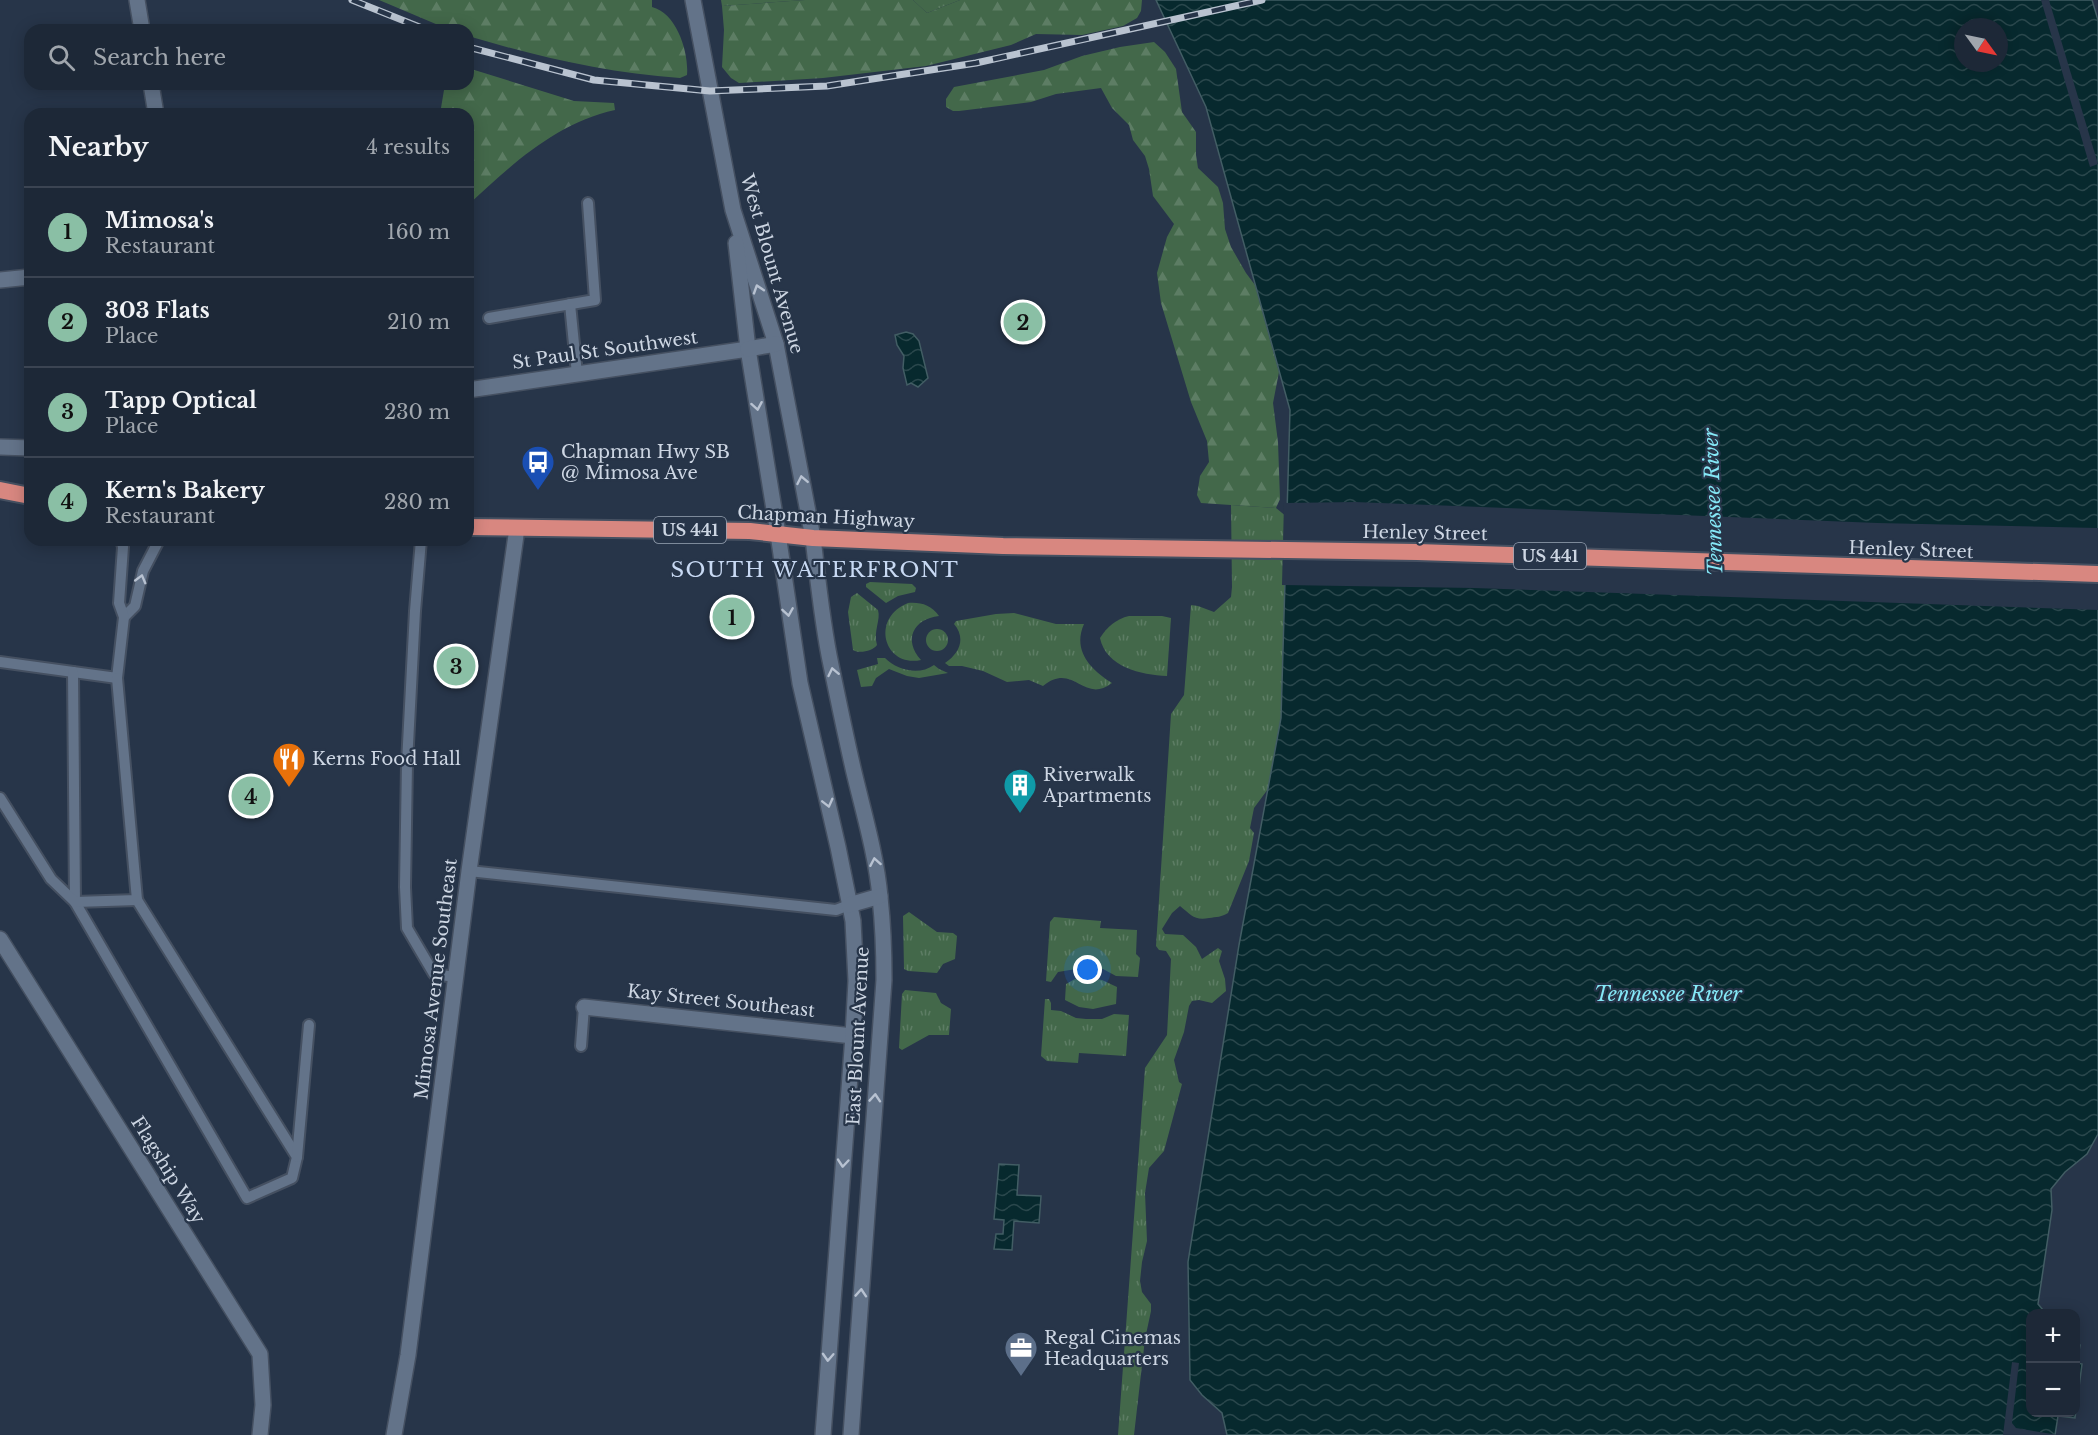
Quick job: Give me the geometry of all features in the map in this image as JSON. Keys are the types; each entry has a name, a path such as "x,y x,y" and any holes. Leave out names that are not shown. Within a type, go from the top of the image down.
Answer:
{"highway":[{"path":"0,490 24,495"},
{"name":"Chapman Highway","path":"474,527 750,531 813,538 1003,546"},
{"name":"Henley Street","path":"1003,546 1429,553 2098,574"}],"street":[{"path":"137,0 141,24"},
{"name":"West Blount Avenue","path":"693,0 733,210 776,344 813,538"},
{"path":"152,90 155,108"},
{"path":"733,210 748,349 800,683 838,848 855,950 853,1036 823,1435"},
{"path":"0,280 24,278"},
{"name":"St Paul St Southwest","path":"474,389 776,344"},
{"path":"0,447 24,448"},
{"name":"Mimosa Avenue Southeast","path":"394,1435 408,1355 455,977 517,528"},
{"name":"East Blount Avenue","path":"813,538 820,605 830,662 853,768 868,824 880,896 884,980 851,1435"},
{"path":"849,905 880,896"},
{"name":"Flagship Way","path":"0,939 260,1354 263,1405 260,1435"},
{"name":"Kay Street Southeast","path":"584,1007 880,1039"},
{"path":"827,1381 854,1384"}],"lane":[{"path":"489,318 595,300 588,203"},
{"path":"570,304 577,374"},
{"path":"123,546 119,603 124,617 117,678 137,900 297,1157"},
{"path":"124,617 135,606 143,572 156,546"},
{"path":"420,546 407,763 405,886 407,928 434,974 455,977"},
{"path":"0,662 117,678"},
{"path":"73,672 75,902"},
{"path":"0,798 51,879 75,902 247,1198 292,1178 297,1157 309,1025"},
{"path":"469,871 836,910 849,905"},
{"path":"75,902 137,900"},
{"path":"581,1046 584,1007"}],"green space":[{"path":"379,0 652,0 652,7 668,17 680,35 686,56 687,75 680,78 653,76 599,68 521,51 474,38 474,24 436,24"},
{"path":"721,0 805,0 722,6"},
{"path":"805,0 913,0 927,13 960,0 1142,0 1141,11 1137,18 1123,26 1082,35 1036,34 1011,45 926,66 823,78 739,83 731,78 722,67 724,30 722,6"},
{"path":"913,0 960,0 927,13"},
{"path":"1154,42 1165,52 1176,69 1182,112 1196,132 1198,168 1218,187 1223,203 1225,229 1231,247 1255,285 1279,372 1273,403 1278,442 1280,499 1276,508 1201,503 1197,495 1200,476 1209,462 1207,441 1191,402 1161,303 1157,273 1167,237 1174,224 1153,196 1145,156 1133,140 1129,125 1112,108 1101,88 1056,94 1031,102 959,111 946,107 946,99 954,87 1044,70 1082,56"},
{"path":"474,70 574,101 614,103 615,110 594,116 554,135 518,161 474,200 474,108 441,108 444,90 474,90"},
{"path":"1231,505 1276,508 1287,517 1281,718 1268,789 1254,808 1250,828 1254,833 1249,861 1228,913 1219,917 1200,919 1180,906 1172,913 1162,929 1165,934 1183,935 1196,947 1202,959 1218,948 1222,951 1219,961 1226,991 1212,1003 1192,1001 1174,1060 1179,1082 1182,1084 1164,1151 1149,1168 1145,1193 1147,1241 1140,1281 1142,1292 1151,1304 1151,1311 1145,1339 1134,1435 1118,1435 1145,1068 1167,1035 1171,959 1166,951 1159,950 1156,946 1171,714 1184,695 1191,605 1214,612 1231,597"},
{"path":"870,582 912,584 916,588 915,592 898,596 886,603 866,587 866,584"},
{"path":"857,593 878,610 879,614 877,645 862,652 853,650 848,612 851,597"},
{"path":"908,603 925,605 939,616 923,621 914,632 913,645 921,660 898,657 886,640 889,619 896,610"},
{"path":"1014,613 1056,624 1084,624 1080,643 1082,651 1091,666 1112,683 1093,689 1063,678 1043,686 1029,680 1007,682 983,671 962,666 949,666 945,663 960,645 960,635 954,624 956,621"},
{"path":"1129,616 1171,618 1167,676 1146,674 1126,668 1109,656 1100,638 1116,621"},
{"path":"937,629 945,632 948,640 945,648 937,651 929,648 926,640 929,632"},
{"path":"877,658 885,658 896,666 908,670 922,670 934,665 948,673 919,678 889,669 876,678 872,686 861,687 857,670 878,664"},
{"path":"909,912 937,932 953,933 957,936 955,959 943,964 937,973 904,969 903,916"},
{"path":"1054,917 1101,921 1100,928 1137,930 1136,954 1140,958 1138,977 1116,976 1103,969 1088,967 1058,972 1051,982 1046,981 1050,922"},
{"path":"1075,979 1102,980 1117,987 1116,1004 1093,1009 1079,1007 1065,1000 1066,984"},
{"path":"905,990 936,993 941,1003 951,1009 949,1035 929,1035 902,1050 899,1048 902,994"},
{"path":"1045,999 1049,999 1051,1010 1061,1011 1076,1018 1102,1019 1114,1014 1129,1015 1126,1056 1079,1053 1078,1063 1047,1061 1041,1056"}],"water":[{"name":"Tennessee River","path":"1156,0 2092,0 2098,20 2098,1134 2087,1154 2065,1172 2051,1189 2052,1210 2038,1304 2042,1309 2026,1309 2026,1417 2058,1417 2055,1435 1227,1435 1222,1413 1202,1395 1190,1380 1188,1262 1239,945 1281,718 1290,410 1206,107"},
{"path":"906,332 913,334 919,341 928,378 918,387 911,383 907,385 903,368 904,356 897,345 895,335"},
{"path":"999,1164 1019,1165 1017,1195 1041,1196 1039,1223 1014,1221 1012,1250 994,1249 996,1234 1003,1234 1004,1220 994,1219"}],"pier":[{"path":"2041,0 2049,0 2098,164 2090,167"},
{"path":"1355,502 1878,523 2098,528 2098,610 1473,588 1282,585 1284,503"},
{"path":"2012,1362 2019,1363 2012,1423 2016,1428 2058,1435 2003,1435"}],"railway":[{"path":"352,0 412,24"},
{"path":"474,49 594,80 710,91 827,86 976,63 1262,0"}],"place":[{"name":"303 Flats","path":"1023,322"},
{"name":"Chapman Hwy SB @ Mimosa Ave","path":"538,491"},
{"name":"Mimosa's","path":"732,617"},
{"name":"Tapp Optical","path":"456,666"},
{"name":"Kerns Food Hall","path":"289,788"},
{"name":"Kern's Bakery","path":"251,796"},
{"name":"Riverwalk Apartments","path":"1020,814"},
{"name":"Regal Cinemas Headquarters","path":"1021,1377"}],"district":[{"name":"SOUTH WATERFRONT","path":"815,570"}]}
